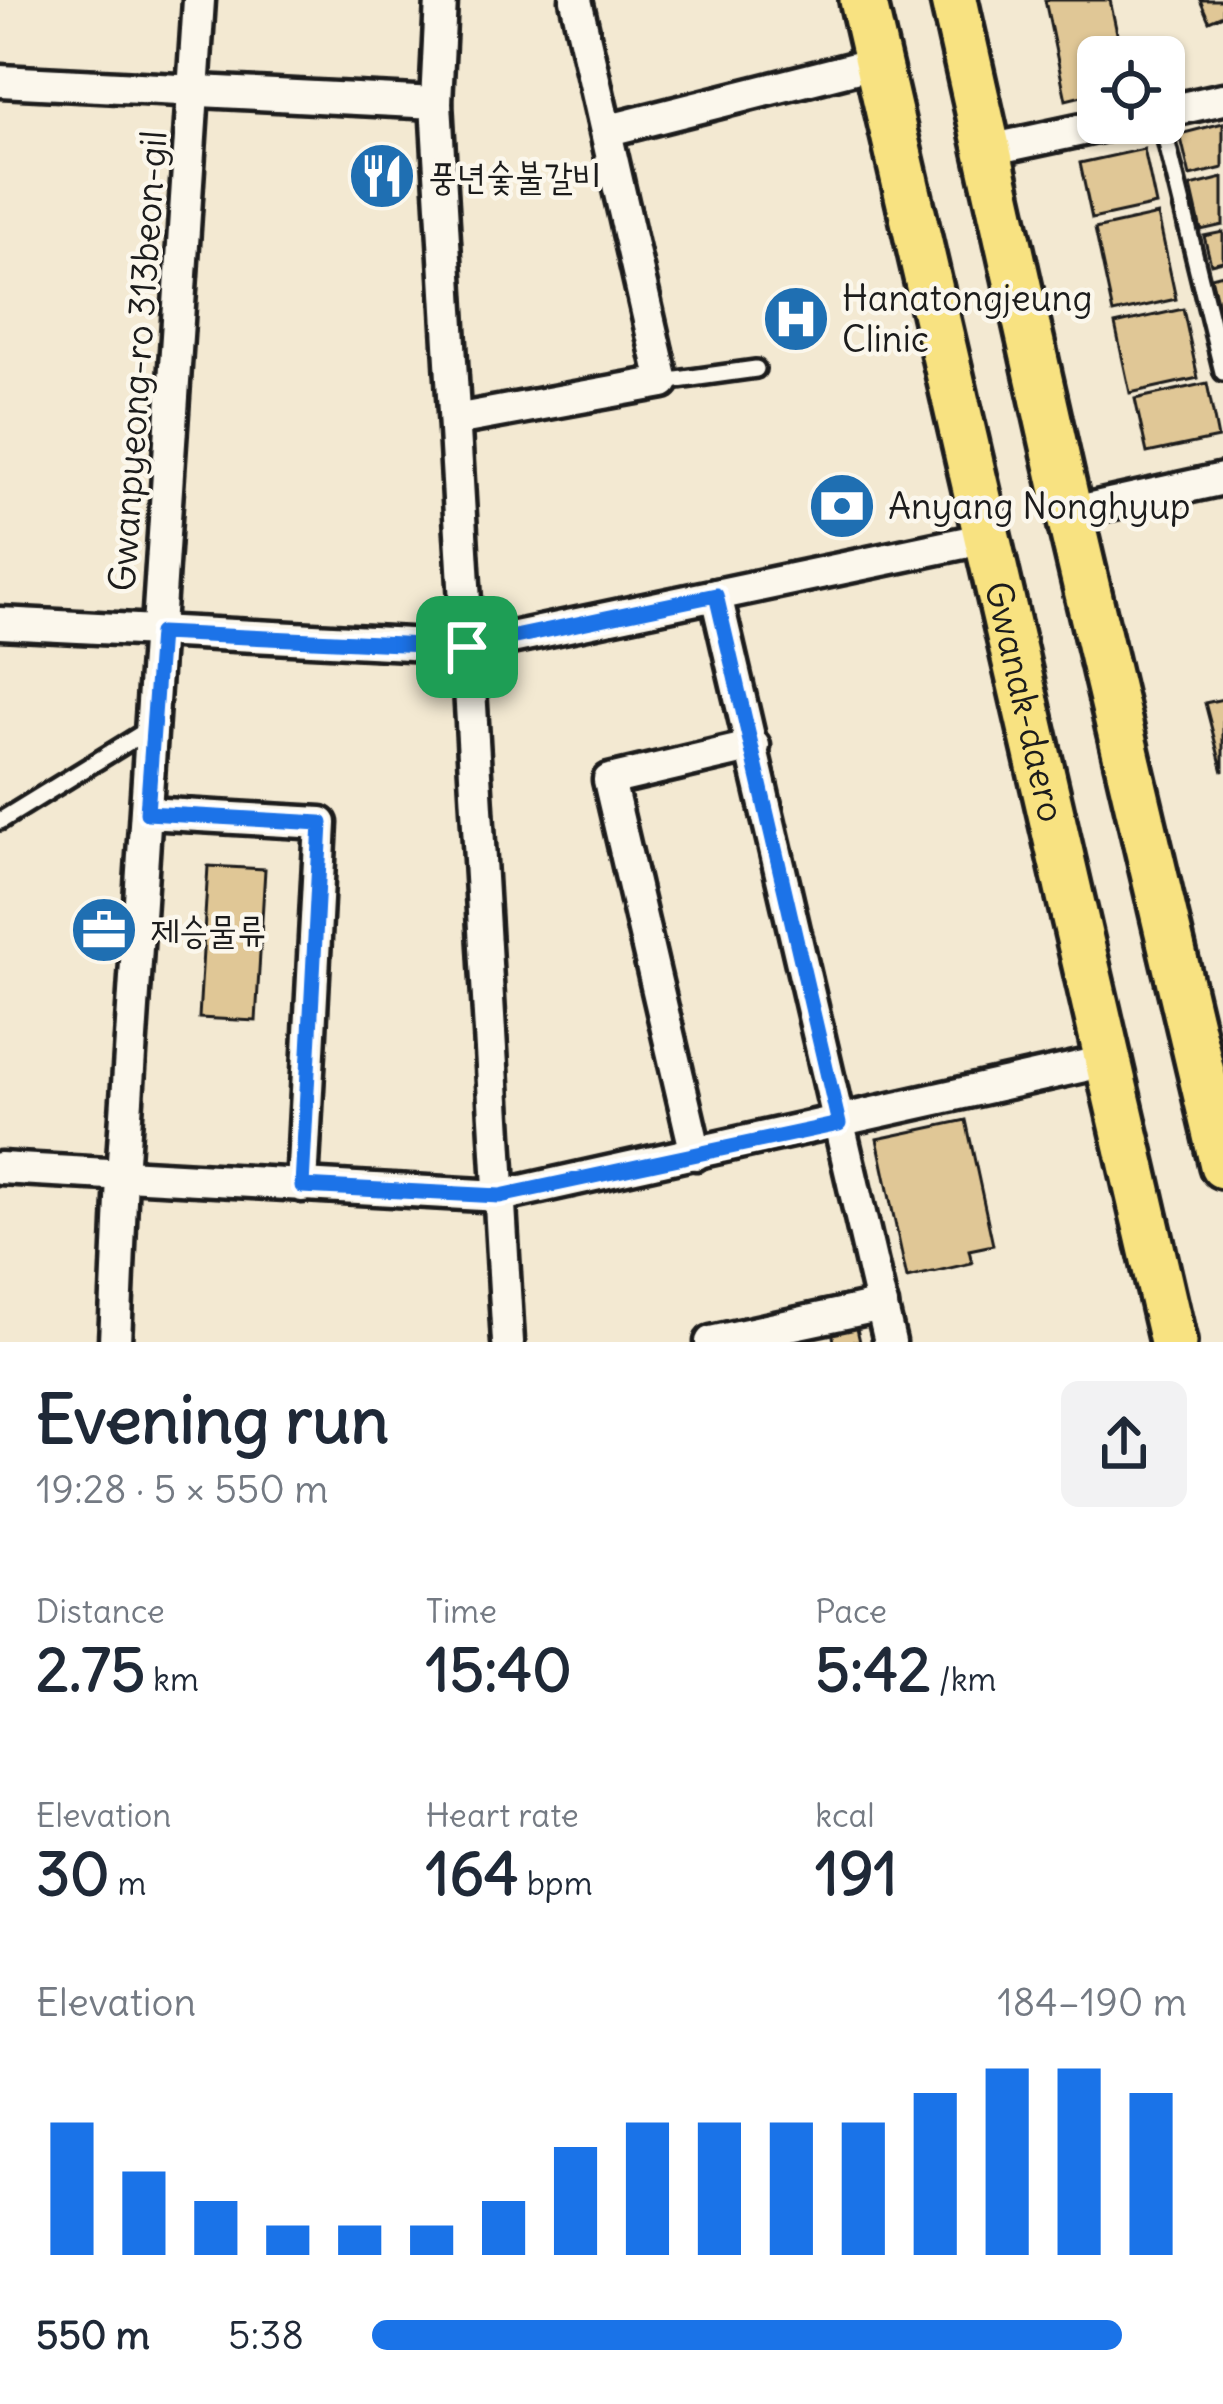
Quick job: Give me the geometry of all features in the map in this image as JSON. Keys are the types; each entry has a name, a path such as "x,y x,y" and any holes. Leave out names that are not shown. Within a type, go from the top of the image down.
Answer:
{"main road":[{"name":"Gwanak-daero","path":"863,0 1173,1342"},
{"path":"954,0 1069,513 1210,1050 1223,1165"}],"street":[{"name":"Gwanpyeong-ro 313beon-gil","path":"115,1342 199,0"},
{"path":"441,0 436,104 508,1342"},
{"path":"455,419 663,382 576,0"},
{"path":"609,130 878,62"},
{"path":"0,81 436,104"},
{"path":"1185,107 1223,99"},
{"path":"989,150 1077,131"},
{"path":"1069,513 1223,479"},
{"path":"0,622 467,647 987,538"},
{"path":"716,595 890,1342"},
{"path":"696,1154 609,779 754,746"},
{"path":"147,813 321,823 302,1186"},
{"path":"0,1168 500,1196 1111,1060"},
{"path":"711,1342 882,1305"}],"lane":[{"path":"1167,144 1223,372"},
{"path":"663,382 756,369"},
{"path":"0,821 154,726"}],"building":[{"path":"1045,0 1110,0 1118,36 1077,36 1077,97 1066,100"},
{"path":"1200,0 1223,0 1223,15 1209,21"},
{"path":"1223,123 1223,168 1190,176 1182,144 1185,133"},
{"path":"1144,149 1156,205 1092,219 1080,163"},
{"path":"1223,178 1223,225 1201,230 1191,186"},
{"path":"1158,215 1176,299 1113,313 1095,229"},
{"path":"1223,232 1223,261 1211,264 1204,236"},
{"path":"1223,274 1223,325 1211,277"},
{"path":"1183,309 1198,378 1130,393 1115,324"},
{"path":"1207,383 1218,438 1147,453 1135,399"},
{"path":"1223,699 1223,772 1205,703"},
{"path":"208,866 265,869 256,1021 199,1018"},
{"path":"966,1120 993,1245 969,1250 972,1263 907,1278 877,1139"},
{"path":"856,1324 860,1342 834,1342 832,1329"}],"place":[{"name":"풍년숯불갈비","path":"382,176"},
{"name":"Hanatongjeung Clinic","path":"796,319"},
{"name":"Anyang Nonghyup","path":"842,506"},
{"name":"제승물류","path":"104,930"}],"route":[{"path":"716,595 839,1124 500,1196 302,1186 321,823 147,813 160,633 467,647 716,595"}]}
